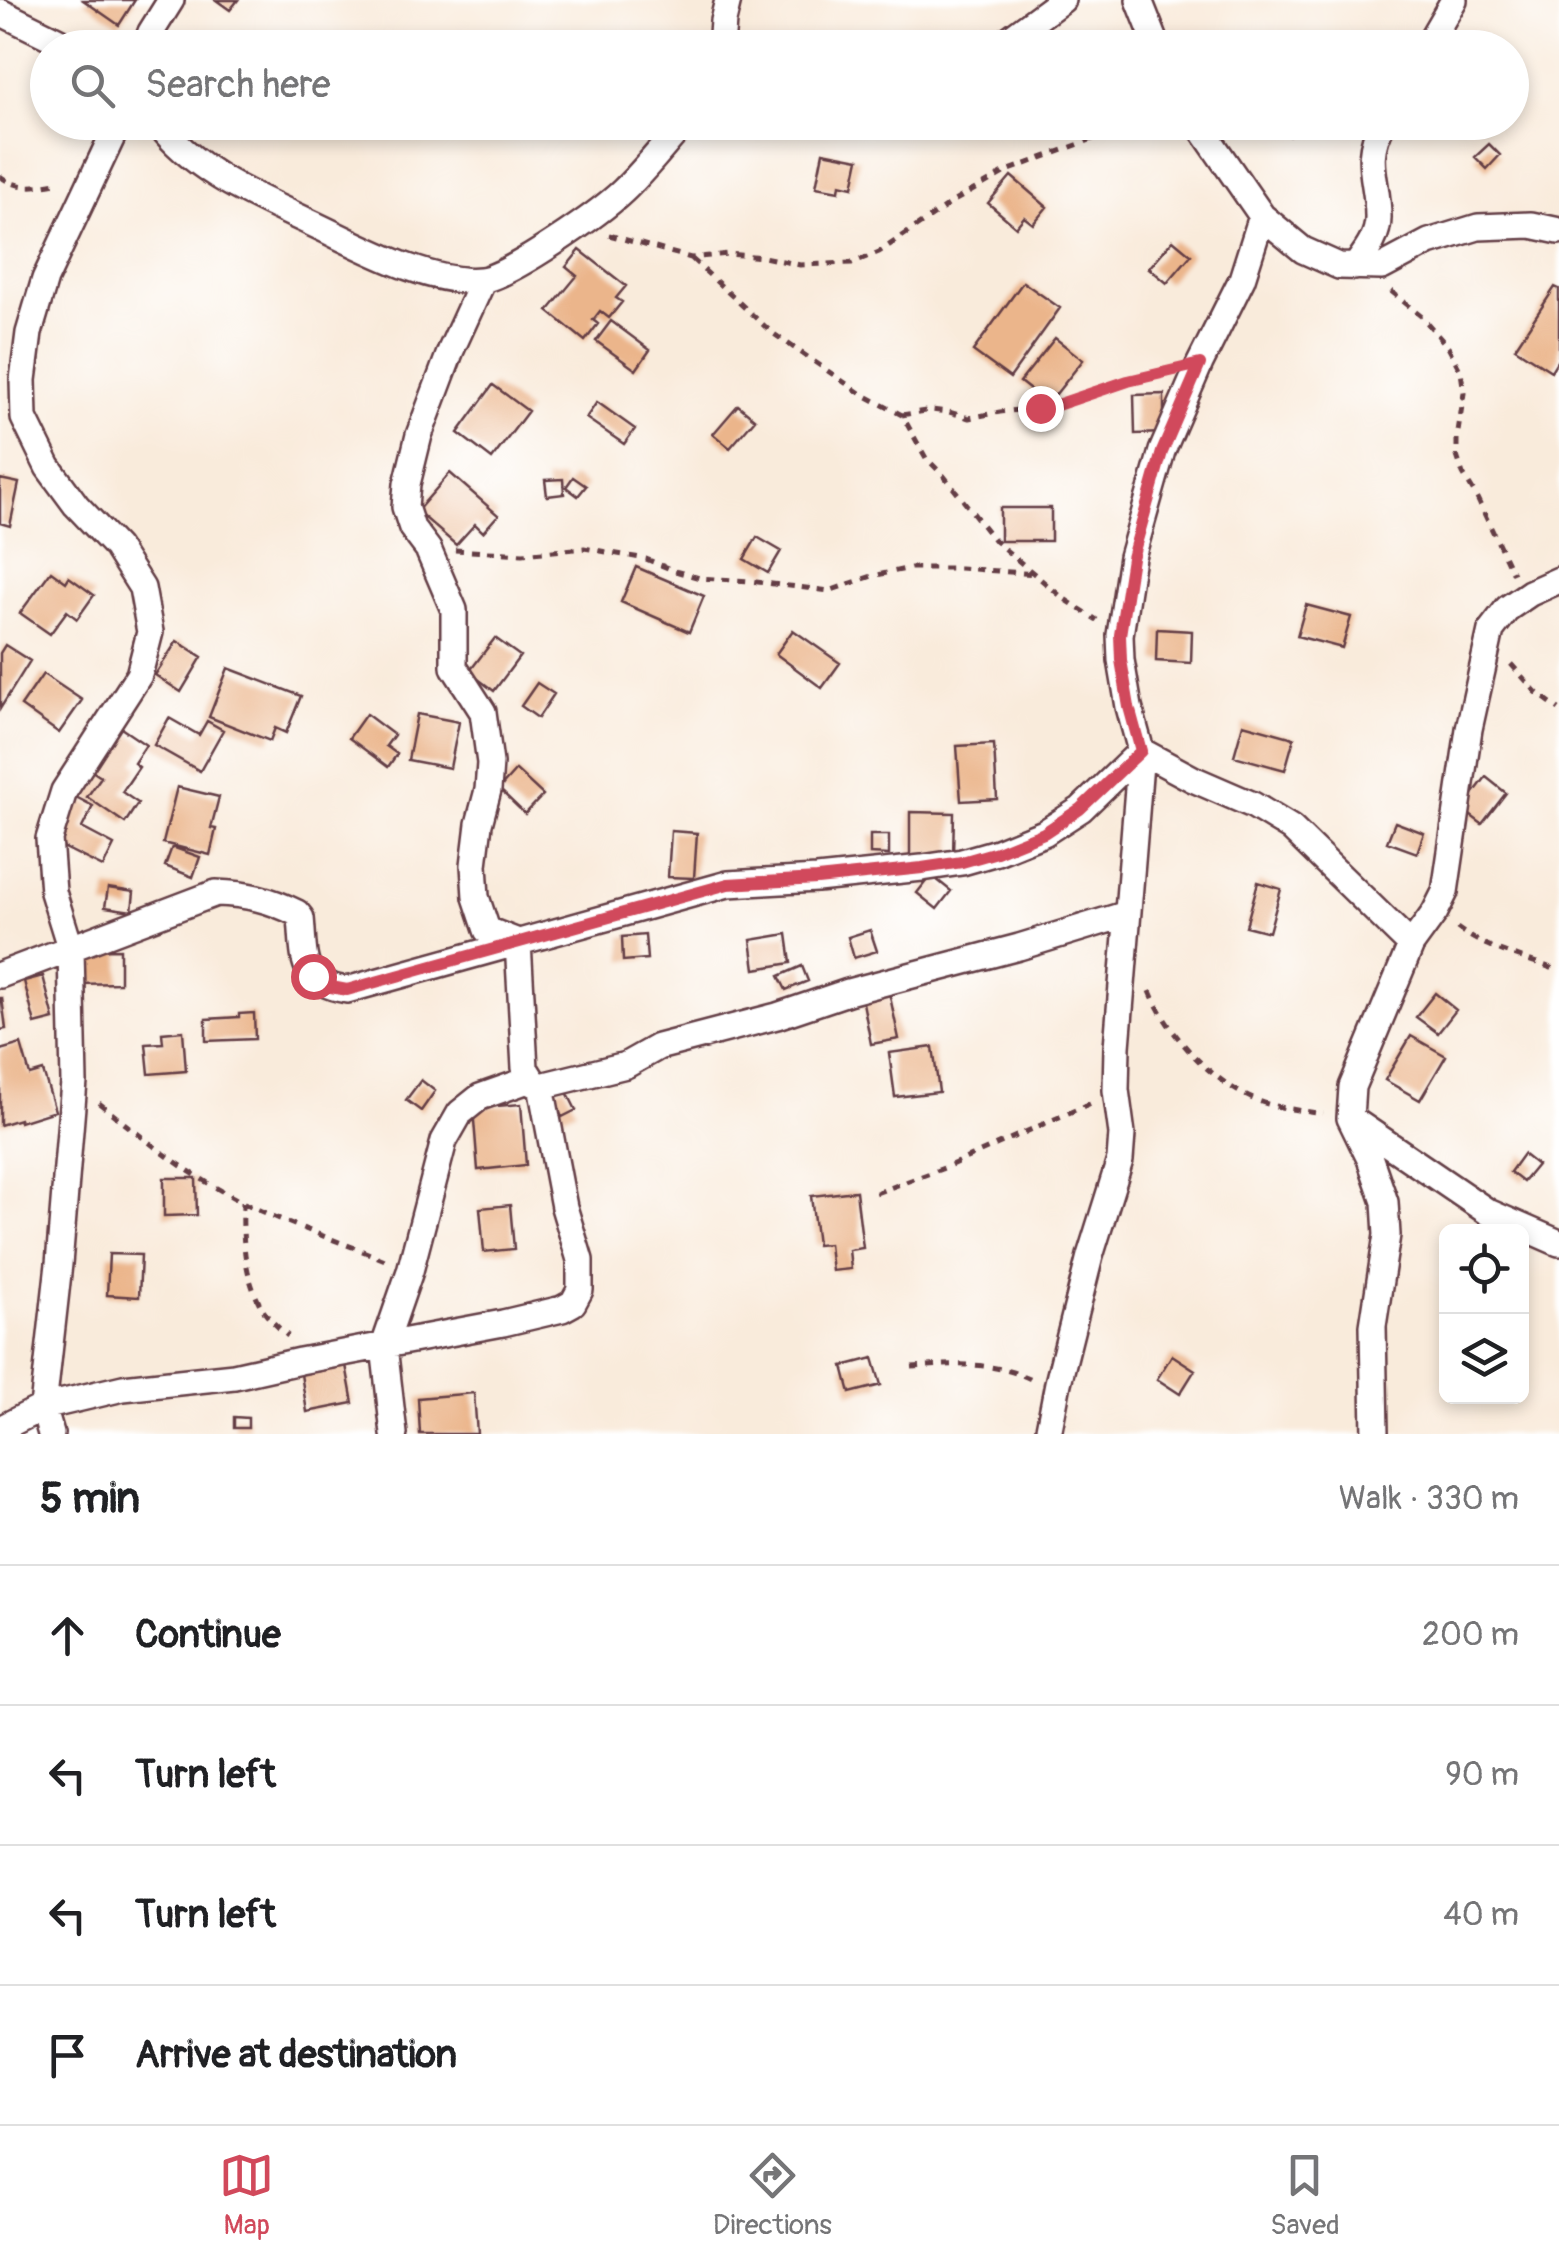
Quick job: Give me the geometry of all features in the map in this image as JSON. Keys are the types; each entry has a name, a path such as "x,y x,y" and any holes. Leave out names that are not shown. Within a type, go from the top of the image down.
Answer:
{"street":[{"path":"152,30 170,0"},
{"path":"722,30 728,0"},
{"path":"1021,30 1062,0"},
{"path":"1140,0 1151,30"},
{"path":"1436,30 1454,0"},
{"path":"0,12 36,30"},
{"path":"51,1434 43,1407 60,1264 74,1082 71,950 53,892 49,839 64,791 140,675 150,632 142,588 116,547 76,505 48,467 24,418 23,380 29,332 45,280 111,140"},
{"path":"170,140 206,169 244,192 402,264 440,276 484,280 518,265 572,230 622,192 669,140"},
{"path":"1209,140 1262,216 1303,250 1338,266 1382,267 1429,242 1478,227 1531,225 1559,231"},
{"path":"1355,267 1371,245 1379,220 1372,173 1376,140"},
{"path":"1048,1434 1090,1256 1120,1160 1116,1047 1141,751 1121,660 1120,635 1132,558 1162,452 1242,279 1262,216"},
{"path":"484,280 451,350 419,435 405,508 454,610 454,667 483,712 490,763 474,864 476,898 487,930 518,942"},
{"path":"1375,1434 1373,1326 1387,1236 1385,1202 1350,1118 1352,1087 1411,945 1445,892 1460,787 1491,630 1508,608 1559,580"},
{"path":"0,974 216,893 258,896 297,912 301,918 304,963 326,986 347,990 728,884 922,868 997,852 1044,833 1080,809 1141,751"},
{"path":"1141,751 1291,828 1411,945"},
{"path":"394,1434 384,1346 410,1271 444,1141 460,1112 480,1097 626,1064 658,1047 1019,948 1127,914"},
{"path":"0,1429 43,1407 123,1388 234,1376 502,1323 573,1303 580,1290 580,1260 536,1082 525,1068 518,942"},
{"path":"1350,1118 1488,1212 1559,1243"}],"path":[{"path":"572,230 605,234 691,258 728,254 800,265 852,263 879,252 1007,171 1090,140"},
{"path":"0,176 7,182 37,187 94,178"},
{"path":"691,258 771,332 860,392 902,415 926,458 995,541 1063,598 1120,635"},
{"path":"1355,267 1422,317 1448,347 1462,372 1464,394 1457,456 1512,570 1520,600"},
{"path":"902,415 931,410 969,418 1054,406 1128,381 1200,364"},
{"path":"428,549 523,554 584,548 646,559 700,578 748,580 830,592 872,576 912,568 1034,574"},
{"path":"1487,642 1536,692 1559,709"},
{"path":"1435,912 1473,940 1559,972"},
{"path":"1144,979 1158,1010 1190,1051 1232,1087 1275,1106 1350,1118"},
{"path":"74,1082 189,1172 244,1202 410,1271"},
{"path":"876,1194 1079,1110 1116,1090"},
{"path":"244,1202 242,1236 254,1288 266,1314 293,1342 300,1361"},
{"path":"912,1367 984,1366 1058,1383"}],"building":[{"path":"83,0 135,0 119,25"},
{"path":"216,0 238,0 230,10"},
{"path":"1489,144 1500,155 1487,169 1475,157"},
{"path":"823,152 859,159 853,187 840,184 839,191 816,187"},
{"path":"1011,176 1047,207 1033,224 1024,217 1016,227 988,203"},
{"path":"1173,240 1191,255 1167,283 1149,268"},
{"path":"580,250 626,286 616,298 622,302 609,318 600,311 593,320 598,324 585,341 548,311 577,276 566,267"},
{"path":"1023,282 1060,308 1010,378 973,351"},
{"path":"1555,287 1559,289 1559,358 1551,371 1515,348"},
{"path":"611,321 650,350 636,370 596,341"},
{"path":"1055,338 1083,360 1048,404 1020,382"},
{"path":"493,385 528,411 492,459 458,433"},
{"path":"1164,394 1164,433 1135,434 1134,395"},
{"path":"597,402 635,429 624,444 586,418"},
{"path":"738,405 755,419 730,448 713,434"},
{"path":"450,473 498,515 483,532 475,524 456,545 417,511"},
{"path":"573,477 586,486 578,496 566,487"},
{"path":"0,479 19,483 10,526 0,523"},
{"path":"563,479 564,494 547,496 545,480"},
{"path":"1000,508 1051,508 1051,541 1000,541"},
{"path":"757,537 781,551 768,573 744,559"},
{"path":"636,567 704,596 689,632 621,602"},
{"path":"51,571 66,582 69,577 94,595 77,619 67,611 50,634 20,613"},
{"path":"1306,605 1351,617 1342,648 1297,636"},
{"path":"1157,629 1192,631 1191,663 1156,661"},
{"path":"793,630 840,663 822,688 776,654"},
{"path":"495,638 520,656 494,691 469,672"},
{"path":"177,641 202,657 181,692 155,675"},
{"path":"5,645 30,661 0,709 0,653"},
{"path":"228,668 301,696 286,733 275,728 270,741 209,717"},
{"path":"43,674 82,700 59,733 21,706"},
{"path":"537,683 554,694 538,718 521,706"},
{"path":"366,714 394,735 386,746 397,754 388,767 349,738"},
{"path":"417,714 459,722 450,768 408,760"},
{"path":"169,718 199,735 207,721 223,730 200,771 154,745"},
{"path":"115,724 146,745 134,763 139,767 122,792 138,803 125,823 87,797 101,777 86,767"},
{"path":"1243,724 1294,738 1285,770 1234,756"},
{"path":"994,744 997,799 961,801 957,746"},
{"path":"516,770 543,795 525,814 499,789"},
{"path":"1486,777 1506,793 1482,824 1462,809"},
{"path":"177,787 219,797 211,828 216,829 210,855 163,843"},
{"path":"74,796 93,806 82,828 114,845 103,867 51,841"},
{"path":"910,812 954,813 953,856 910,855"},
{"path":"1395,822 1424,833 1417,853 1387,842"},
{"path":"671,831 697,833 694,878 668,877"},
{"path":"870,835 889,835 889,855 870,854"},
{"path":"172,847 200,857 193,877 165,866"},
{"path":"931,875 951,891 937,909 917,893"},
{"path":"1258,882 1281,889 1269,932 1246,926"},
{"path":"108,888 134,892 132,911 105,907"},
{"path":"870,930 877,951 854,958 848,937"},
{"path":"787,934 791,963 755,969 751,940"},
{"path":"645,935 647,959 623,961 622,937"},
{"path":"120,949 120,983 78,984 78,950"},
{"path":"802,966 808,981 786,990 779,976"},
{"path":"43,976 54,1019 35,1024 24,981"},
{"path":"889,992 899,1039 871,1044 862,997"},
{"path":"1435,993 1456,1010 1438,1033 1416,1017"},
{"path":"0,998 6,1029 0,1030"},
{"path":"254,1013 255,1039 206,1041 206,1019"},
{"path":"183,1031 186,1071 149,1074 146,1044 163,1043 162,1033"},
{"path":"1411,1036 1446,1056 1420,1100 1385,1080"},
{"path":"21,1044 30,1075 43,1071 55,1111 0,1125 0,1050"},
{"path":"933,1047 939,1092 895,1097 889,1053"},
{"path":"421,1080 435,1091 421,1111 406,1100"},
{"path":"564,1086 576,1110 562,1117 550,1093"},
{"path":"521,1104 526,1165 478,1170 473,1108"},
{"path":"1523,1154 1537,1165 1523,1182 1510,1172"},
{"path":"164,1178 196,1178 197,1215 164,1216"},
{"path":"856,1191 863,1248 849,1250 851,1269 832,1271 829,1244 817,1245 811,1196"},
{"path":"510,1205 514,1249 484,1252 480,1208"},
{"path":"109,1254 141,1255 139,1297 107,1295"},
{"path":"1172,1355 1195,1370 1180,1394 1157,1379"},
{"path":"873,1358 881,1385 850,1393 843,1366"},
{"path":"346,1365 353,1403 307,1412 301,1374"},
{"path":"474,1393 477,1434 420,1434 418,1398"},
{"path":"234,1417 248,1418 248,1428 234,1428"}],"route":[{"path":"313,976 326,986 347,990 728,884 817,879 962,862 1044,833 1080,809 1141,751 1129,707 1120,635 1132,558 1162,452 1200,364 1040,408"}]}
